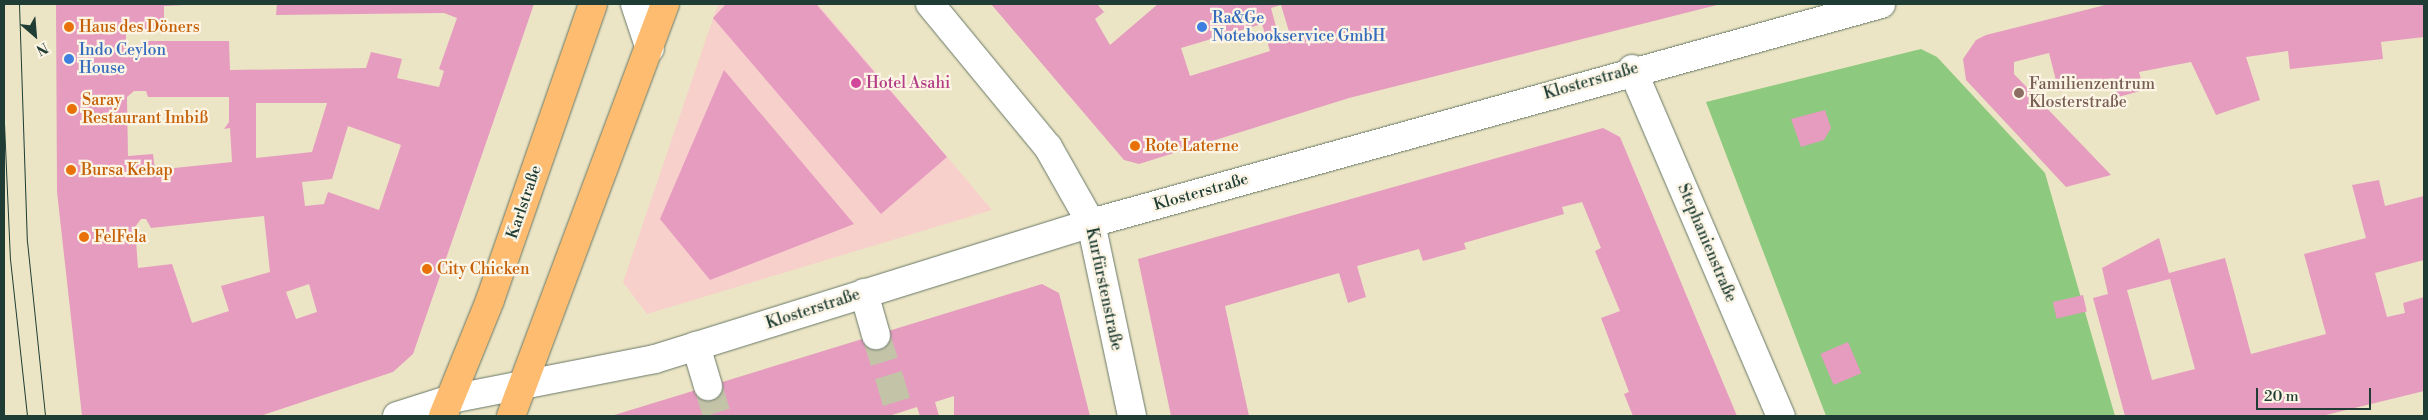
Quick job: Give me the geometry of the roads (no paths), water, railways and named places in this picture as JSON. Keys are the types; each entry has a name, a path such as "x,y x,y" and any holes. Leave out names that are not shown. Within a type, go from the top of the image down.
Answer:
{"main road":[{"name":"Karlstraße","path":"447,407 593,4"},
{"path":"511,416 650,49 665,4"}],"street":[{"path":"635,4 650,49"},
{"name":"Kurfürstenstraße","path":"930,4 1048,147 1091,223 1132,416"},
{"name":"Klosterstraße","path":"398,416 447,407 523,385 603,372 696,346 1091,223 1839,8 1881,4"},
{"name":"Stephanienstraße","path":"1632,69 1781,416"},
{"path":"864,293 876,335"},
{"path":"696,346 708,386"}],"tunnel":[{"path":"876,335 900,413"},
{"path":"708,386 717,416"}],"tram line":[{"path":"19,4 27,241 45,416"},
{"path":"4,123 10,259 27,416"}],"place":[{"name":"Haus des Döners","path":"69,27"},
{"name":"Ra&Ge Notebookservice GmbH","path":"1202,27"},
{"name":"Indo Ceylon House","path":"69,59"},
{"name":"Hotel Asahi","path":"856,83"},
{"name":"Familienzentrum Klosterstraße","path":"2019,93"},
{"name":"Saray Restaurant Imbiß","path":"72,109"},
{"name":"Rote Laterne","path":"1135,146"},
{"name":"Bursa Kebap","path":"71,170"},
{"name":"FelFela","path":"84,237"},
{"name":"City Chicken","path":"427,269"}]}
